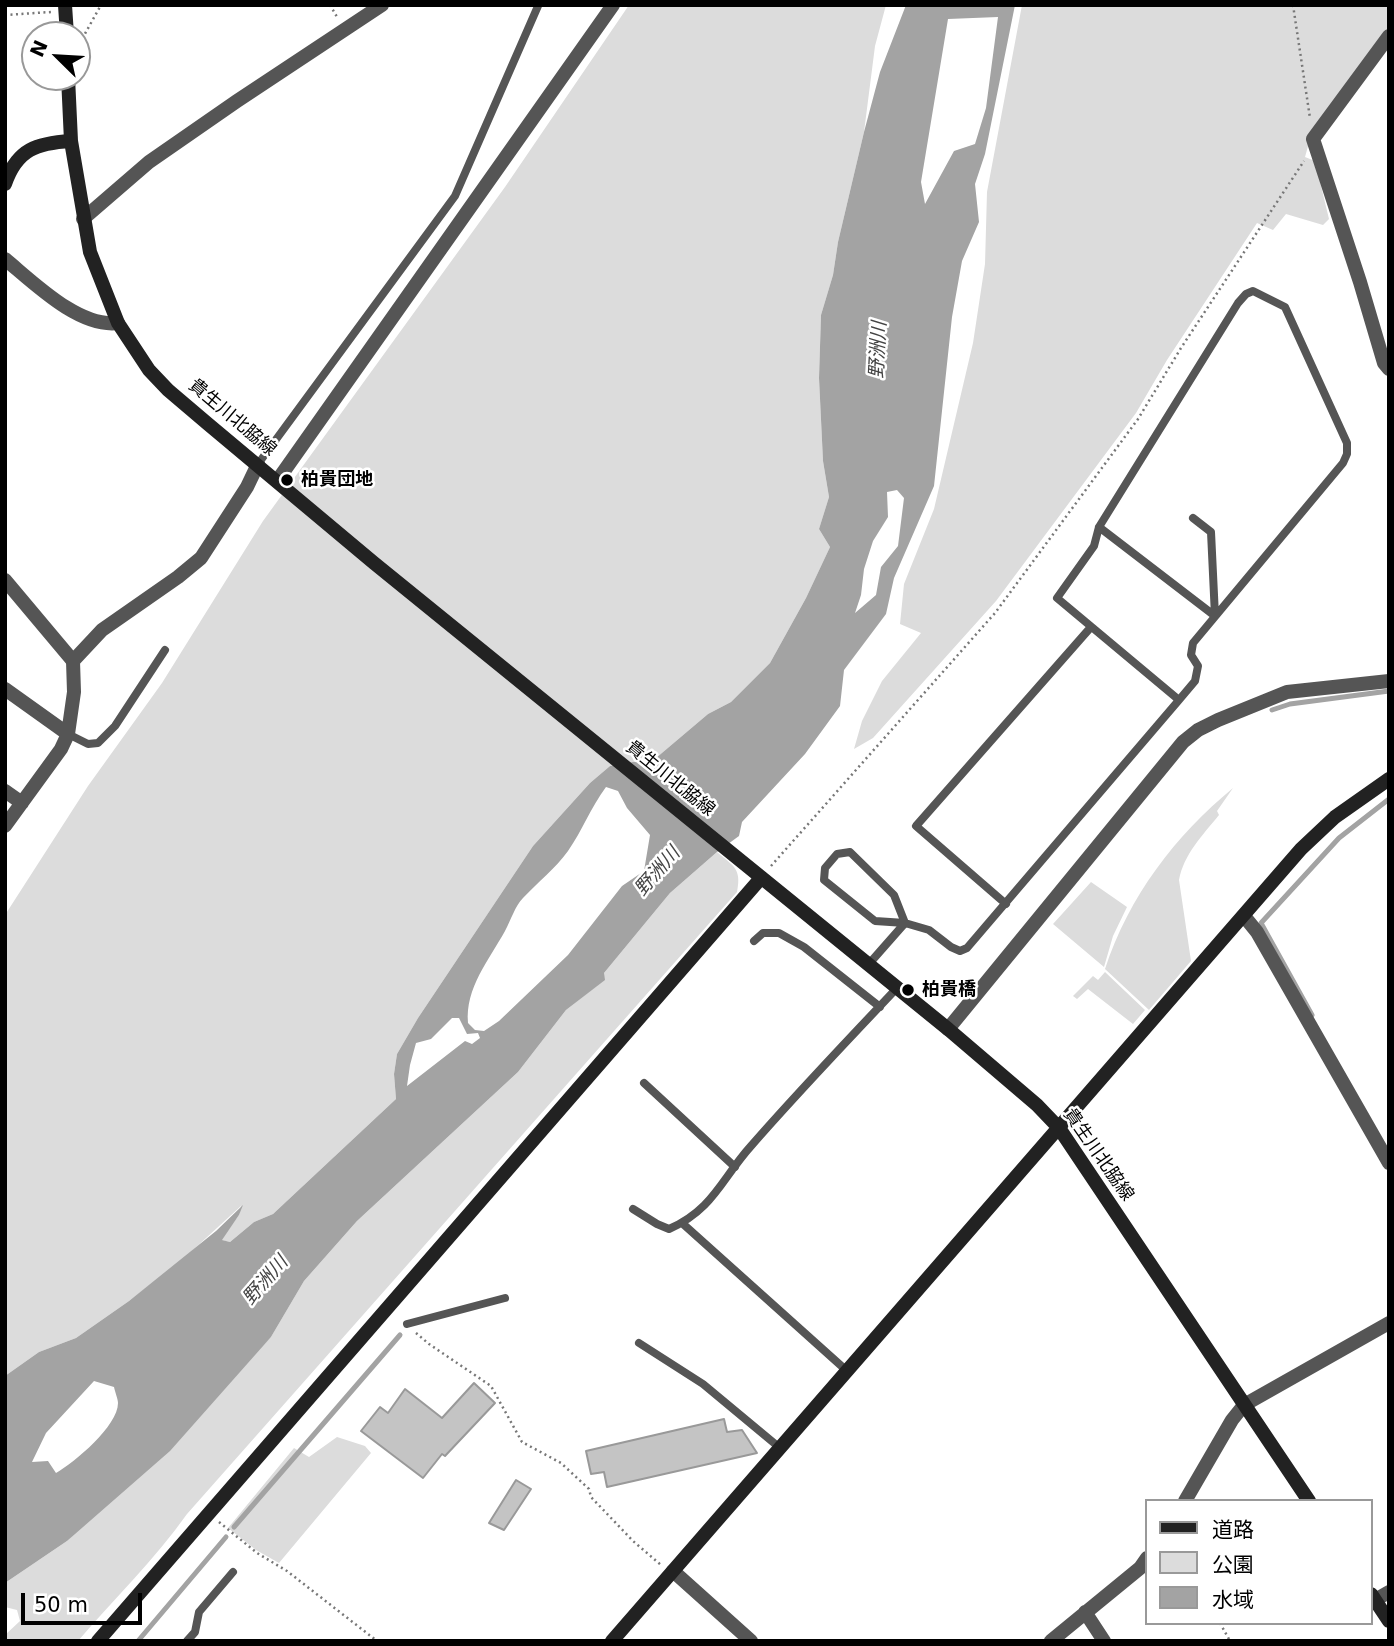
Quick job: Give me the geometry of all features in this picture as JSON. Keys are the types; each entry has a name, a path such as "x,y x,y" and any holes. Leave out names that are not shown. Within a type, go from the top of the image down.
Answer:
{"street":[{"path":"83,219 149,162 382,5"},
{"path":"278,481 613,5"},
{"path":"1389,36 1313,139 1384,363 1389,369"},
{"name":"貴生川北脇線","path":"69,91 71,141 90,251 118,323 149,370 168,390 374,563 948,1029 1037,1105 1059,1128 1308,1499"},
{"path":"5,184 24,151 44,142 71,141"},
{"path":"5,259 78,315 104,325 118,323"},
{"path":"73,661 102,630 201,558 247,487 258,464"},
{"path":"5,580 73,661 74,692 68,734 61,749 5,826"},
{"path":"948,1029 1183,742 1198,730 1287,692 1389,681"},
{"path":"5,689 68,734"},
{"path":"612,1641 1301,849 1335,817 1389,779"},
{"path":"5,791 22,803"},
{"path":"98,1641 761,878"},
{"path":"1244,916 1257,932 1389,1163"},
{"path":"1186,1499 1232,1420 1244,1405 1389,1323"},
{"path":"1051,1641 1140,1568 1146,1559"},
{"path":"673,1571 751,1641"},
{"path":"1389,1592 1373,1597 1389,1621"},
{"path":"1085,1612 1104,1641"}],"lane":[{"path":"258,464 455,196 538,6"},
{"path":"905,923 894,895 850,852 837,854 825,867 824,880 875,921 905,923 929,930 960,951 967,948 1006,904 1179,700 1195,681 1198,666 1191,655 1193,643 1343,463 1347,454 1347,443 1285,307 1253,291 1246,294 1099,527 1094,546 1057,598 1179,700"},
{"path":"1193,518 1211,532 1215,616"},
{"path":"1099,527 1215,616"},
{"path":"1006,904 915,826 1091,627"},
{"path":"68,734 88,744 98,743 115,726 164,650"},
{"path":"868,965 905,923"},
{"path":"754,941 763,933 779,933 804,947 880,1007"},
{"path":"633,1209 669,1228 697,1214 748,1149 897,988"},
{"path":"644,1083 735,1167"},
{"path":"682,1223 847,1371"},
{"path":"407,1324 505,1298"},
{"path":"639,1343 703,1384 780,1448"},
{"path":"187,1641 195,1632 199,1612 233,1572"}],"path":[{"path":"91,23 101,5"},
{"path":"761,878 995,613 1138,419 1181,348 1306,158 1313,139 1293,5"},
{"path":"5,15 65,8"},
{"path":"407,1324 429,1344 491,1387 522,1442 561,1463 589,1489 591,1497 633,1541 665,1569 673,1571"},
{"path":"208,1513 257,1553 287,1571 377,1641"},
{"path":"1221,1625 1230,1641"}],"green space":[{"path":"629,5 886,5 875,46 864,132 838,242 833,275 821,315 819,378 823,461 829,497 819,529 830,547 806,598 770,663 731,702 708,714 656,758 610,766 590,783 533,846 418,1018 397,1054 394,1074 396,1099 273,1214 254,1222 230,1242 221,1240 239,1215 241,1206 182,1260 129,1301 76,1338 39,1352 5,1376 5,915 88,786 162,683 263,521 505,187"},
{"path":"1022,5 1389,5 1389,31 1310,139 1305,157 1315,161 1329,219 1323,225 1286,214 1273,230 1257,223 1167,360 1136,413 996,601 873,738 854,749 862,721 882,681 921,633 900,624 904,584 934,509 973,343 985,264 987,192"},
{"path":"1233,788 1217,811 1219,815 1189,854 1181,871 1179,880 1191,961 1149,1010 1105,969 1115,942 1156,869 1192,826"},
{"path":"717,852 732,864 737,872 737,892 78,1641 5,1641 5,1635 20,1621 17,1610 5,1607 5,1583 67,1541 271,1337 304,1281 357,1221 518,1072 566,1010 604,980 604,973 670,893"},
{"path":"1091,882 1127,907 1113,936 1104,967 1053,924"},
{"path":"1105,972 1145,1010 1133,1024 1088,989 1077,999 1073,996 1093,976 1098,980"},
{"path":"337,1437 365,1446 371,1453 279,1563 256,1550 228,1528 294,1448 309,1457"}],"water":[{"name":"野洲川","path":"906,5 1015,5 985,154 975,184 979,222 962,261 952,317 934,486 894,578 886,614 844,670 840,706 805,754 742,822 739,836 670,893 604,973 605,980 566,1010 518,1072 357,1221 304,1281 271,1337 170,1451 67,1541 5,1583 5,1376 39,1352 76,1338 129,1301 216,1231 243,1205 222,1240 230,1242 254,1222 273,1214 396,1099 394,1074 397,1054 418,1018 533,846 590,783 610,766 656,758 708,714 731,702 770,663 806,598 830,547 819,529 829,497 823,461 819,378 821,315 833,275 838,242 880,72","holes":["998,17 986,108 975,144 954,151 925,204 921,182 948,19","897,490 904,498 898,546 881,567 876,595 855,613 873,541 888,517 887,492","606,787 618,791 627,808 650,835 644,871 622,886 568,955 499,1021 484,1031 475,1030 468,1023 468,1010 479,975 518,905 568,851","452,1018 459,1018 467,1034 478,1033 480,1038 472,1044 465,1041 407,1086 416,1043 431,1039","94,1381 114,1387 118,1401 116,1412 111,1422 84,1452 56,1473 48,1461 32,1462 46,1433"]}],"building":[{"path":"474,1383 495,1403 445,1456 442,1454 423,1478 361,1431 380,1407 388,1413 405,1389 442,1418"},
{"path":"724,1419 727,1432 742,1430 757,1453 607,1487 604,1472 591,1474 586,1451"},
{"path":"516,1480 531,1489 504,1530 489,1523"}],"waterway":[{"path":"1272,710 1290,704 1389,691"},
{"path":"1312,1015 1261,923 1339,838 1389,799"},
{"path":"234,1527 400,1335"},
{"path":"138,1641 226,1537"}],"place":[{"name":"柏貴団地","path":"287,480"},
{"name":"柏貴橋","path":"908,990"}]}
